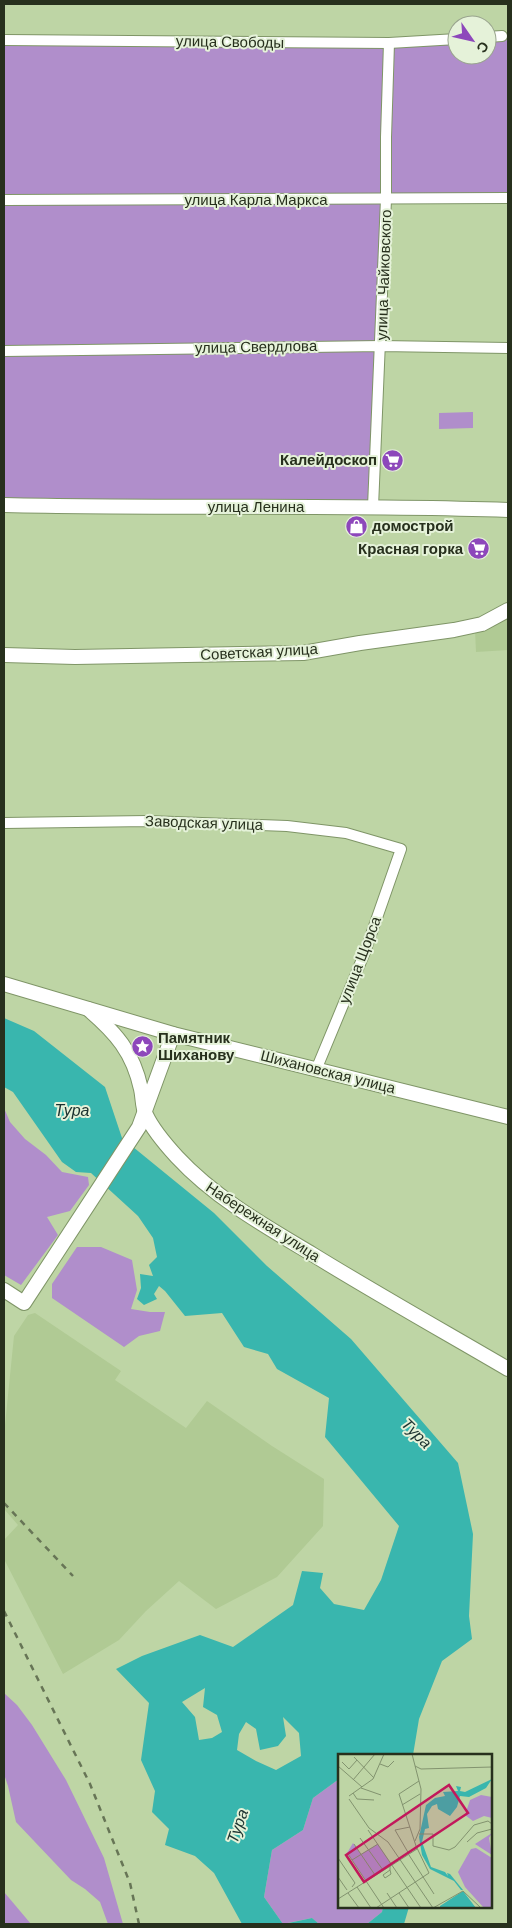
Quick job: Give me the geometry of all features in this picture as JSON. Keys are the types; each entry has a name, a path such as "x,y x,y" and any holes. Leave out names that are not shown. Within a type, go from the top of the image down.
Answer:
{"main road":[{"name":"улица Ленина","path":"4,505 90,507 373,507 508,510"},
{"name":"Советская улица","path":"4,655 75,657 303,653 360,642 454,630 482,624 508,610"},
{"name":"Шихановская улица","path":"4,984 173,1034 508,1117"},
{"name":"Набережная улица","path":"88,1009 111,1028 122,1044 133,1062 142,1089 145,1114 159,1135 196,1177 286,1238 375,1293 508,1369"},
{"path":"4,1290 24,1303 139,1127 173,1034"}],"street":[{"path":"497,36 502,36"},
{"name":"улица Свободы","path":"4,40 389,43 447,40"},
{"name":"улица Чайковского","path":"373,507 381,346 389,43"},
{"name":"улица Карла Маркса","path":"4,200 508,198"},
{"name":"улица Свердлова","path":"4,351 381,346 508,348"},
{"name":"Заводская улица","path":"4,823 148,821 287,826 346,833 401,850"},
{"name":"улица Щорса","path":"316,1070 365,952 401,850"}],"shaded area":[{"path":"508,38 508,198 387,199 373,507 4,505 4,40 447,40 447,65 497,65 497,39"},
{"path":"473,412 473,428 439,429 439,413"},
{"path":"508,616 508,650 476,652 475,630"},
{"path":"4,1108 10,1122 25,1139 46,1155 62,1172 88,1177 89,1185 70,1211 47,1217 58,1235 21,1285 4,1275"},
{"path":"77,1247 101,1247 132,1260 137,1290 131,1309 165,1312 160,1331 139,1336 124,1347 52,1298 52,1284"},
{"path":"35,1313 121,1371 115,1380 186,1428 207,1401 324,1479 323,1526 277,1577 216,1609 179,1581 146,1611 119,1640 63,1674 4,1559 4,1540 18,1525 4,1509 4,1435 14,1336 28,1315"},
{"path":"4,1693 17,1705 32,1725 66,1780 104,1858 123,1924 108,1924 100,1902 71,1880 16,1822 4,1774"},
{"path":"338,1780 338,1908 383,1908 382,1912 367,1924 319,1924 312,1918 283,1924 264,1897 272,1850 303,1830 313,1798"},
{"path":"4,1892 31,1924 4,1924"}],"water":[{"name":"Тура","path":"4,1018 34,1031 105,1087 122,1138 214,1213 267,1266 351,1339 458,1463 473,1534 469,1616 472,1639 442,1661 419,1719 413,1754 338,1754 338,1780 313,1798 303,1830 272,1850 264,1897 283,1924 242,1924 214,1873 195,1856 165,1845 169,1829 152,1812 155,1791 141,1760 149,1703 116,1669 142,1656 200,1635 233,1647 293,1605 302,1571 323,1573 320,1588 334,1604 364,1610 381,1580 399,1526 325,1437 329,1398 277,1369 268,1354 244,1347 222,1313 185,1316 159,1286 154,1294 157,1299 144,1305 137,1299 141,1288 140,1274 153,1276 149,1265 157,1257 153,1238 138,1216 91,1173 76,1172 62,1162 13,1092 4,1087","holes":["205,1688 203,1707 217,1715 222,1732 212,1738 199,1740 195,1717 182,1702","283,1717 299,1733 301,1756 276,1770 237,1750 239,1734 246,1722 256,1729 260,1750 278,1746 286,1736"]},
{"path":"383,1908 409,1908 404,1924 367,1924 382,1912"},
{"path":"312,1918 319,1924 284,1924"}],"railway":[{"path":"4,1503 73,1576"},
{"path":"4,1611 90,1784 130,1883 139,1924"}],"place":[{"name":"Калейдоскоп","path":"393,460"},
{"name":"домострой","path":"356,526"},
{"name":"Красная горка","path":"479,549"},
{"name":"Памятник Шиханову","path":"142,1047"}]}
